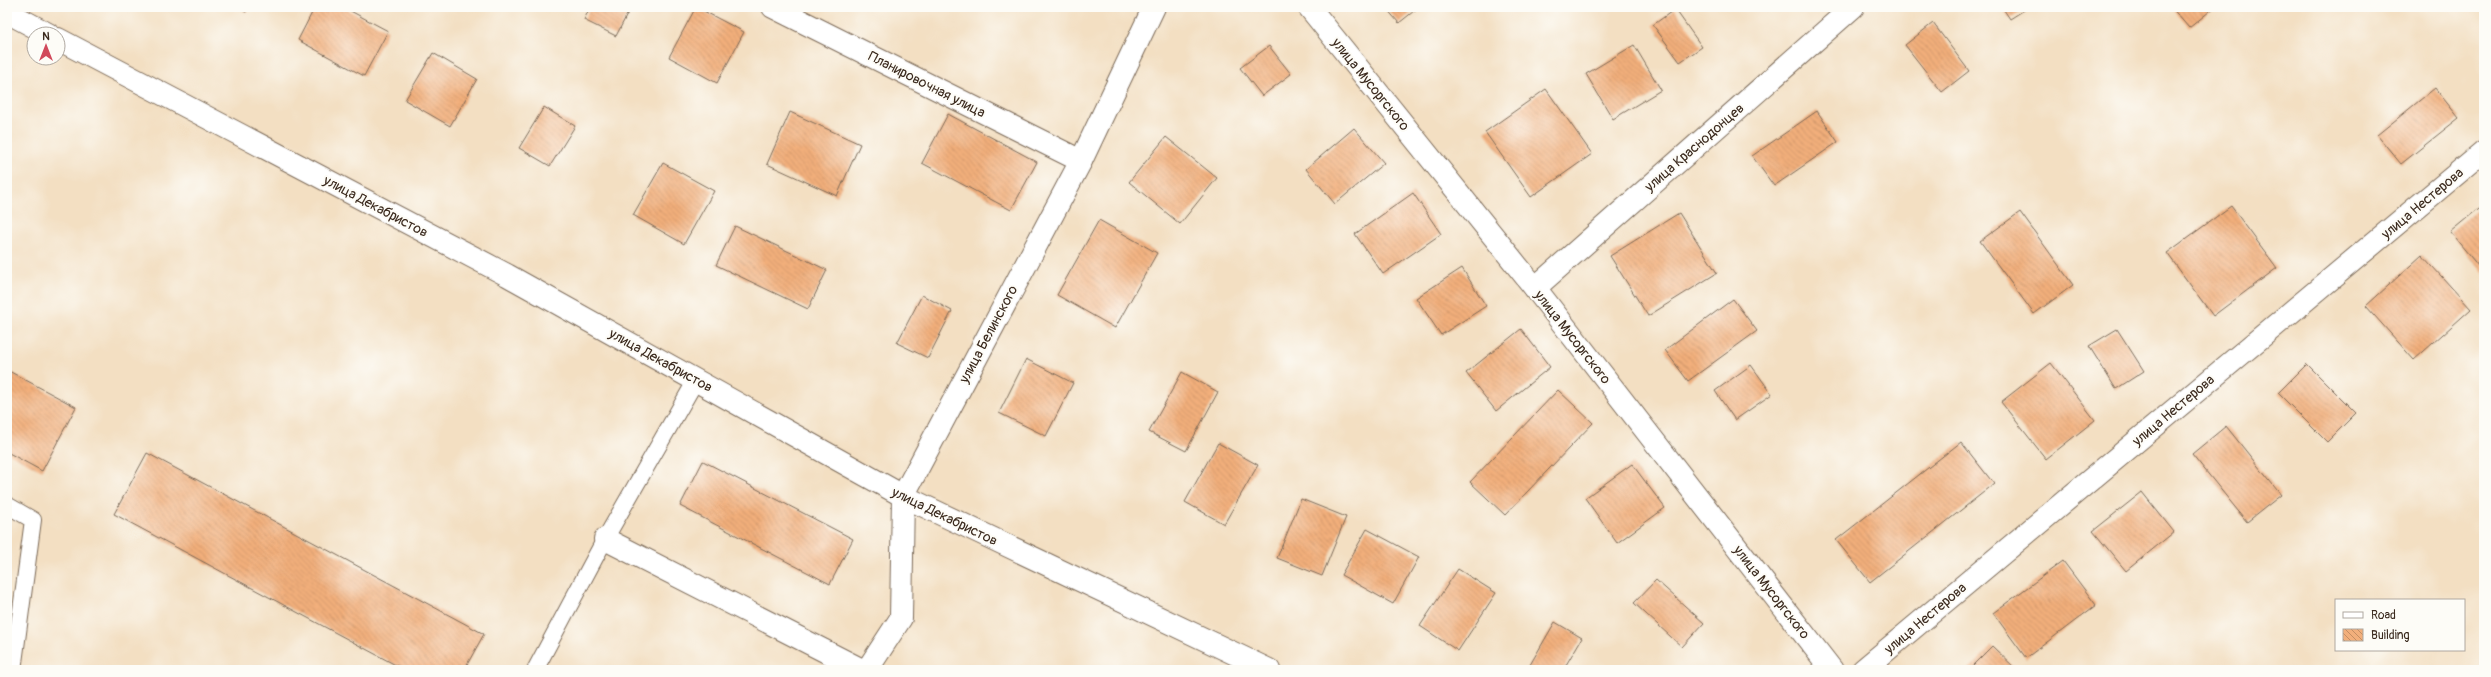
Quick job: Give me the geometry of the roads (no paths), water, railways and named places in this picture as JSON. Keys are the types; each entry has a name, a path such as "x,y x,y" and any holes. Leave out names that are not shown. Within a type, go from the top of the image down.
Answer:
{"street":[{"name":"Планировочная улица","path":"773,7 1081,161"},
{"name":"улица Белинского","path":"867,670 902,618 903,496 1081,161 1154,7"},
{"name":"улица Мусоргского","path":"1309,7 1535,288 1832,670"},
{"name":"улица Краснодонцев","path":"1535,288 1853,7"},
{"path":"7,12 33,26"},
{"name":"улица Декабристов","path":"66,43 507,275 903,496 1269,670"},
{"name":"улица Нестерова","path":"1862,670 2484,151"},
{"path":"605,539 862,670"}],"lane":[{"path":"535,670 605,539 696,380"},
{"path":"7,505 34,520 13,670"}]}
